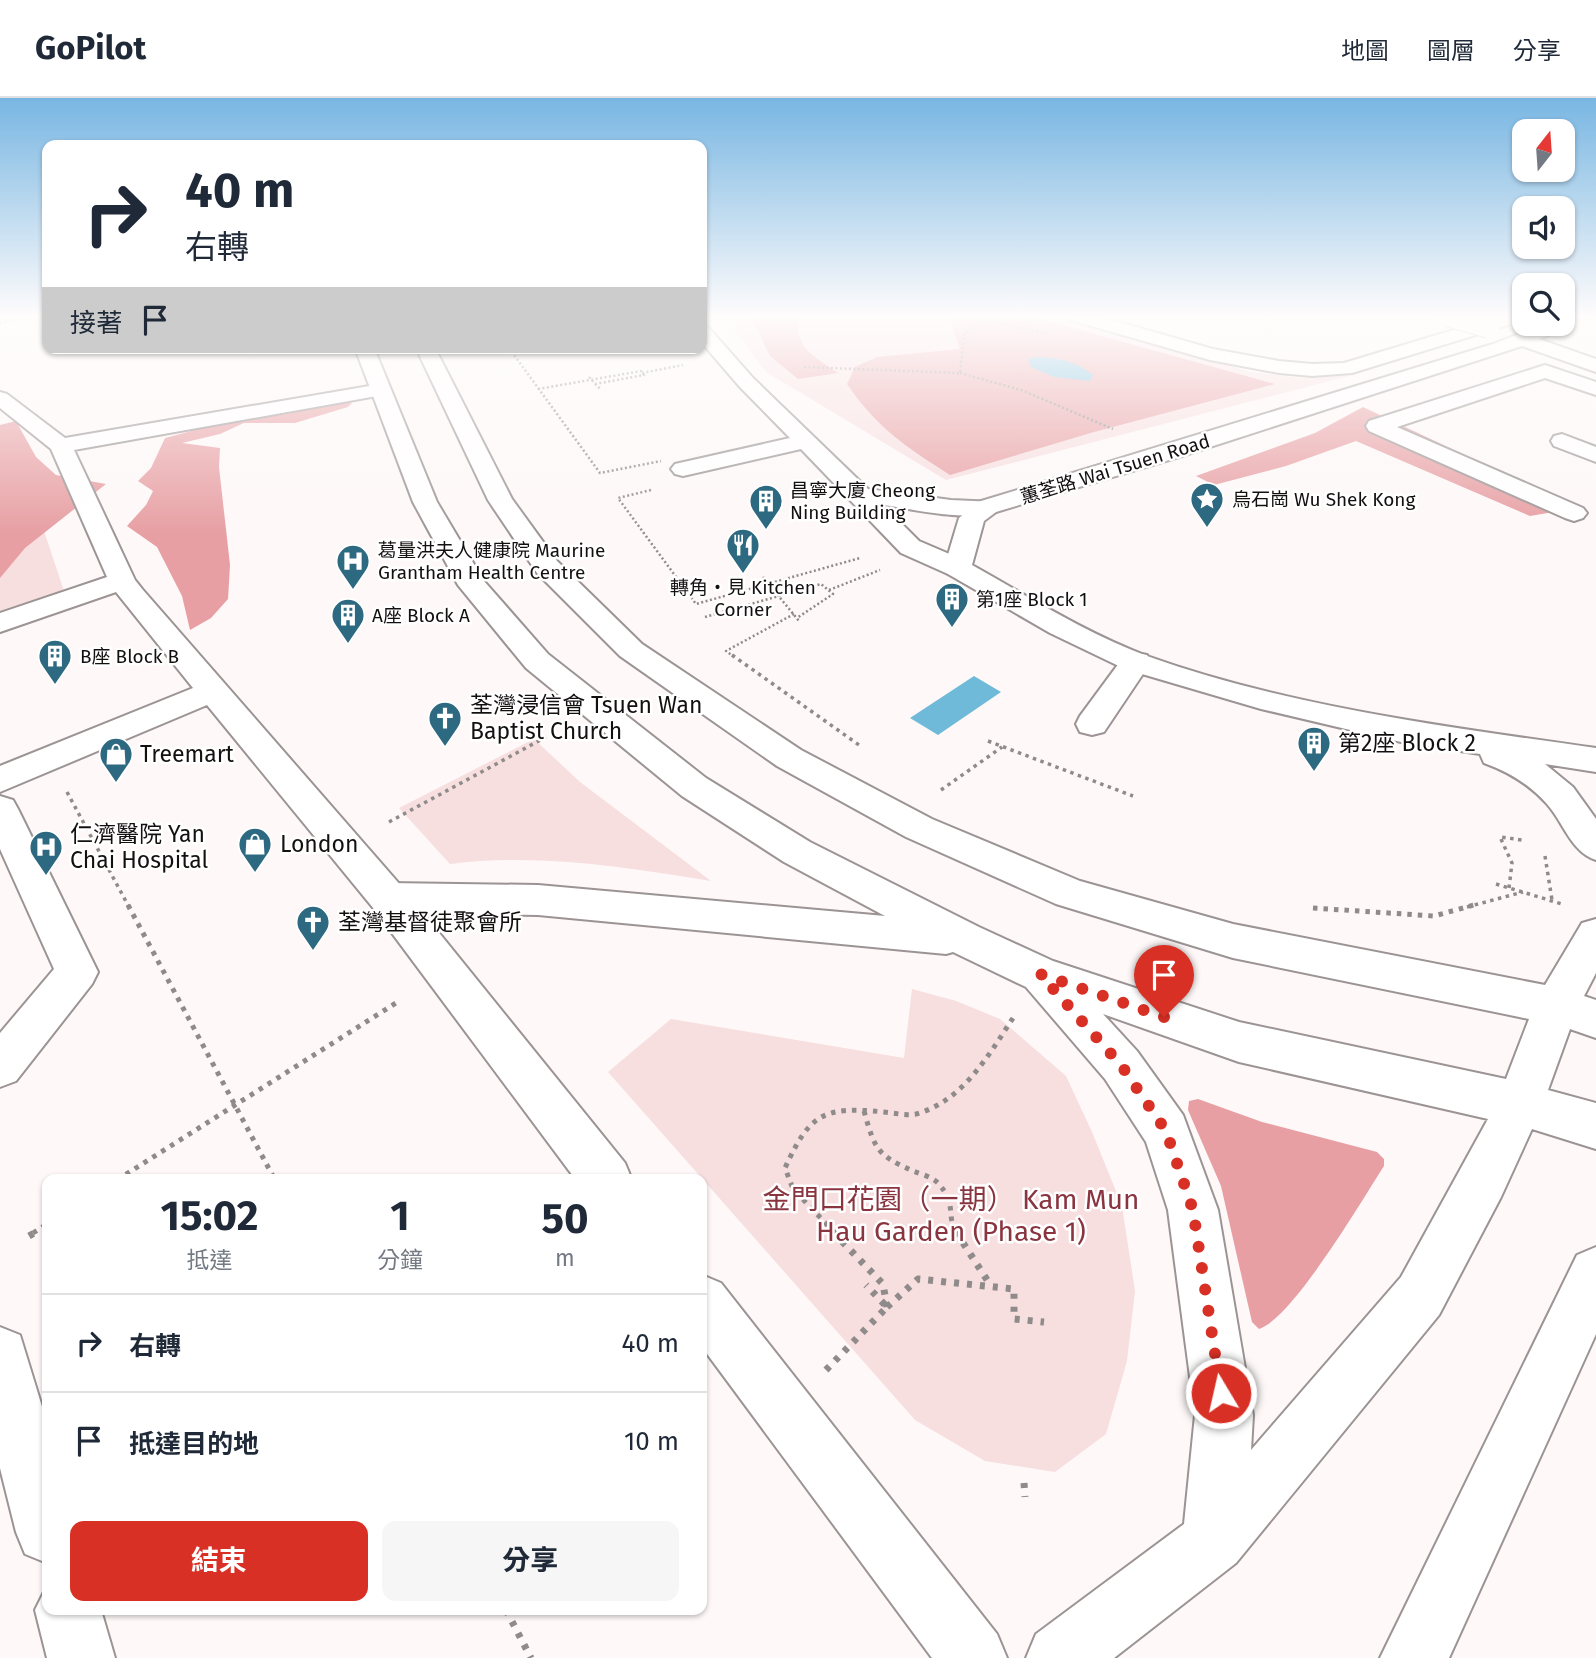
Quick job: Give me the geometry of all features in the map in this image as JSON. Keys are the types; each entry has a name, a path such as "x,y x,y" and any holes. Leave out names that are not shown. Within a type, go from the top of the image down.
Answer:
{"main road":[{"path":"445,389 500,500 547,567 631,650 789,758 919,828 1070,893 1233,941 1576,1012"},
{"path":"753,389 910,547 958,568 1060,627 1136,662 1261,699 1401,731 1596,760"},
{"name":"蕙荃路 Wai Tsuen Road","path":"860,495 951,507 987,507 1171,453 1368,389"},
{"path":"1491,389 1377,426 1574,513"},
{"path":"61,446 381,390 425,502 472,585 537,661 694,787 797,852 965,939 1040,974 1239,1042 1520,1104 1596,1126"},
{"path":"0,398 61,446 122,581 388,898 602,1174"},
{"path":"672,465 805,441"},
{"path":"1562,441 1596,454"},
{"path":"958,568 972,518 987,507"},
{"path":"0,623 122,581"},
{"path":"1091,724 1136,662"},
{"path":"0,780 213,691"},
{"path":"1452,739 1524,765 1560,796 1596,846"},
{"path":"0,809 77,972 0,1066"},
{"path":"388,898 538,900 965,939"},
{"path":"1060,1658 1214,1541 1420,1296 1483,1180 1520,1104 1576,1012 1585,921"},
{"path":"1040,974 1121,1065 1166,1131 1193,1210 1224,1415 1214,1541"},
{"path":"1414,1658 1596,1274"},
{"path":"707,1308 973,1658"},
{"path":"0,1355 42,1513"},
{"path":"69,1615 81,1658"}],"path":[{"path":"539,389 600,473 672,465"},
{"path":"1017,389 1115,430"},
{"path":"655,489 618,498 696,604 860,558"},
{"path":"829,590 875,572"},
{"path":"763,577 797,618"},
{"path":"705,617 821,584 829,590 833,594 797,618 726,651 867,751"},
{"path":"389,822 546,737"},
{"path":"988,741 1133,796"},
{"path":"932,797 1002,747"},
{"path":"65,788 272,1174"},
{"path":"1509,888 1512,863 1500,837 1522,841"},
{"path":"1543,850 1552,900"},
{"path":"1496,884 1552,900 1585,921"},
{"path":"1311,908 1434,916 1523,892"},
{"path":"126,1174 399,1001"},
{"path":"887,1307 883,1284 793,1189 785,1168 799,1134 820,1114 855,1109 914,1115 959,1092 1013,1018"},
{"path":"863,1111 870,1133 884,1158 936,1181 951,1200 953,1227 991,1286"},
{"path":"29,1236 42,1227"},
{"path":"787,1412 887,1307 918,1279 1014,1289 1014,1319 1044,1322"},
{"path":"866,1285 887,1307"},
{"path":"1024,1483 1025,1497"},
{"path":"509,1615 531,1658"}],"green space":[{"path":"794,389 1300,389 946,480"},
{"path":"0,447 33,498 70,609 0,634"},
{"path":"534,739 580,782 711,881 581,863 516,860 450,864 399,808"},
{"name":"金門口花園（一期） Kam Mun Hau Garden (Phase 1)","path":"912,989 956,1001 1000,1019 1066,1076 1122,1206 1135,1291 1127,1361 1106,1434 1055,1472 985,1461 915,1420 707,1184 707,1174 698,1174 608,1072 671,1019 904,1058"}],"shaded area":[{"path":"851,389 1257,389 1094,432 950,475 893,436"},
{"path":"327,401 352,403 348,407 295,423 244,423 220,434 182,443 220,448 219,467 230,565 228,599 211,618 190,630 182,596 157,547 127,526 146,505 153,491 138,481 151,468 165,438 225,422 288,414"},
{"path":"1363,407 1577,508 1530,516 1356,441 1286,466 1214,485 1196,476 1315,433"},
{"path":"16,421 36,457 56,475 106,484 25,548 0,578 0,425"},
{"path":"1198,1099 1262,1122 1377,1152 1384,1159 1384,1166 1308,1282 1290,1304 1259,1329 1252,1322 1221,1186 1188,1110 1189,1101"}],"water":[{"path":"974,676 1001,692 938,735 910,718"}],"place":[{"name":"烏石崗 Wu Shek Kong","path":"1207,529"},
{"name":"昌寧大廈 Cheong Ning Building","path":"766,531"},
{"name":"轉角‧見 Kitchen Corner","path":"743,575"},
{"name":"葛量洪夫人健康院 Maurine Grantham Health Centre","path":"353,591"},
{"name":"第1座 Block 1","path":"952,629"},
{"name":"A座 Block A","path":"348,645"},
{"name":"B座 Block B","path":"55,686"},
{"name":"荃灣浸信會 Tsuen Wan Baptist Church","path":"445,748"},
{"name":"第2座 Block 2","path":"1314,773"},
{"name":"Treemart","path":"116,784"},
{"name":"London","path":"255,874"},
{"name":"仁濟醫院 Yan Chai Hospital","path":"46,877"},
{"name":"荃灣基督徒聚會所","path":"313,952"}],"route":[{"path":"1164,1017 1040,974 1121,1065 1166,1131 1193,1210 1221,1393"}]}
